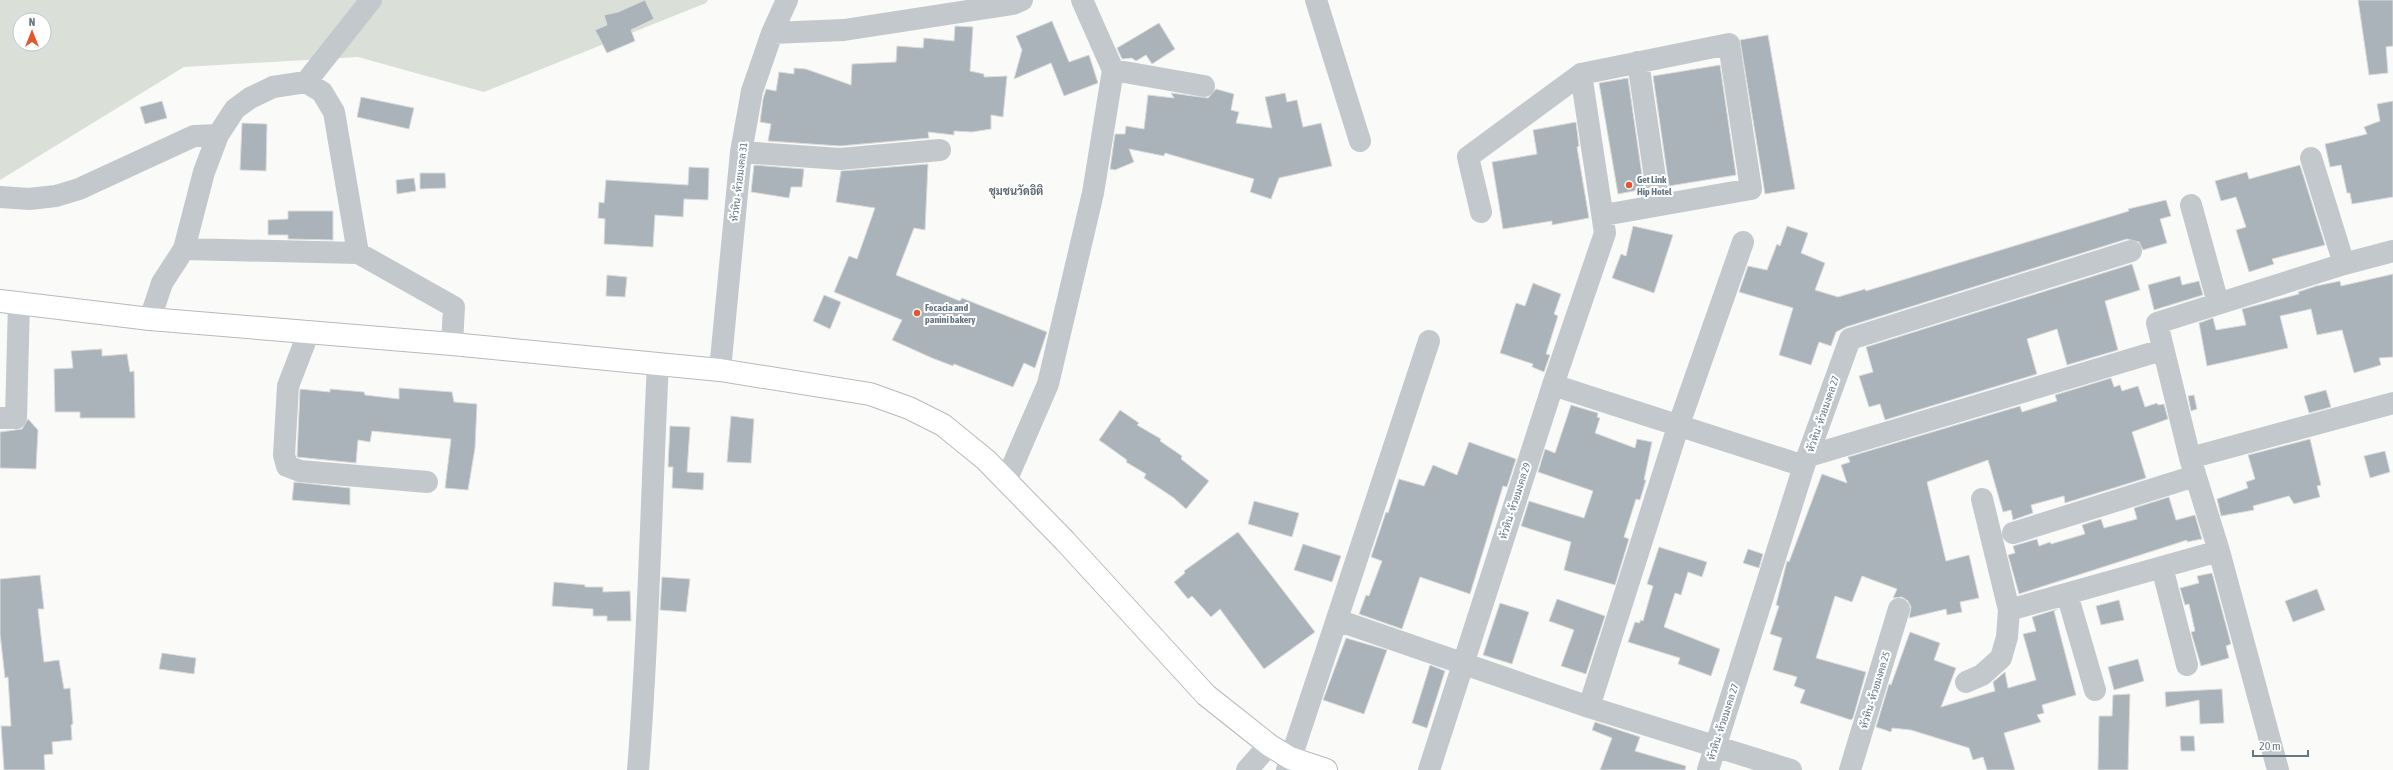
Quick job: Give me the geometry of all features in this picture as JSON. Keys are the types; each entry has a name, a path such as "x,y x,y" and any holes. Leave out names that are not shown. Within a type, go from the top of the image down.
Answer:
{"main road":[{"path":"9,302 150,319 308,334 452,344 720,370 870,394 909,408 944,425 986,460 1065,541 1206,695 1269,745 1289,764 1326,770"}],"street":[{"path":"306,82 371,0"},
{"name":"หัวหิน - ห้วยมงคล 31","path":"720,370 742,152 752,91 772,33 787,0"},
{"path":"772,33 844,30 1013,4 1022,0"},
{"path":"1006,481 1048,384 1093,193 1113,70 1082,0"},
{"path":"1316,0 1360,141"},
{"path":"1480,212 1468,157 1581,74 1729,44 1751,189 1659,205 1605,224 1581,74"},
{"path":"1638,62 1659,205"},
{"path":"1113,70 1204,86"},
{"path":"150,319 162,283 184,249 204,172 218,135 235,110 250,98 273,87 306,82 322,92 334,112 358,253"},
{"path":"0,197 29,198 56,196 79,189 194,136 218,135"},
{"path":"742,152 840,159 940,150"},
{"path":"2311,158 2344,264"},
{"path":"2191,205 2218,303"},
{"name":"หัวหิน - ห้วยมงคล 29","path":"1429,770 1605,224"},
{"path":"1589,707 1678,427 1743,242"},
{"path":"184,249 358,253 454,307 452,344"},
{"name":"หัวหิน - ห้วยมงคล 27","path":"1708,770 1807,461 1850,339 2131,251"},
{"path":"2278,770 2219,551 2193,467 2162,350 2157,323 2344,264 2393,251"},
{"path":"0,418 16,418 9,302"},
{"path":"308,334 288,386 284,455 287,466 300,471 427,482"},
{"path":"1289,764 1428,341"},
{"path":"1553,385 1678,427 1807,461 2162,350"},
{"path":"638,770 645,684 650,509 658,364"},
{"path":"2013,533 2193,467 2393,403"},
{"path":"1966,682 1982,675 2001,658 2007,637 2009,610 1982,499"},
{"path":"2009,610 2219,551"},
{"path":"2162,567 2187,665"},
{"path":"2067,594 2095,690"},
{"name":"หัวหิน - ห้วยมงคล 25","path":"1850,770 1900,609"},
{"path":"1337,620 1462,665 1589,707 1791,770"},
{"path":"1247,770 1269,745"}],"shaded area":[{"path":"0,0 708,0 706,3 484,92 358,57 184,67 0,180"}],"building":[{"path":"645,0 654,19 631,30 635,41 607,53 595,30 607,25 604,15 618,12"},
{"path":"2358,0 2393,0 2393,46 2386,47 2388,73 2369,75"},
{"path":"1052,21 1069,62 1089,55 1098,83 1064,96 1051,63 1014,79 1022,50 1016,36"},
{"path":"1159,23 1175,49 1152,64 1146,55 1136,61 1132,58 1122,59 1117,48"},
{"path":"955,26 973,27 970,71 984,74 984,77 1007,76 1003,117 991,115 991,129 972,132 954,131 954,135 928,132 929,138 840,146 768,141 771,124 760,122 763,99 766,89 776,91 779,72 794,74 794,68 806,69 851,85 852,64 896,62 897,46 923,48 924,38 954,41"},
{"path":"1768,35 1795,189 1765,194 1740,40"},
{"path":"1720,65 1736,175 1669,186 1653,76"},
{"path":"1628,78 1644,189 1618,194 1599,83"},
{"path":"1216,89 1234,94 1231,110 1239,112 1236,123 1272,128 1265,97 1285,93 1287,102 1297,100 1303,127 1321,123 1332,166 1279,178 1271,199 1250,192 1254,179 1165,153 1164,156 1129,149 1134,162 1115,170 1110,169 1115,134 1125,134 1126,126 1144,129 1148,95 1174,98 1171,93 1208,98"},
{"path":"361,97 414,108 409,129 357,117"},
{"path":"162,101 167,118 145,124 140,107"},
{"path":"2393,101 2393,197 2352,204 2350,193 2347,193 2341,165 2330,167 2325,144 2367,134 2364,127 2380,121 2377,104"},
{"path":"1576,122 1579,146 1577,147 1589,218 1552,225 1552,221 1503,229 1492,162 1537,154 1533,130"},
{"path":"242,123 267,124 266,171 240,170"},
{"path":"928,164 925,230 914,228 896,275 960,301 962,298 1047,332 1035,368 1024,363 1013,387 954,364 953,366 932,358 892,340 902,320 834,292 849,256 857,259 875,208 836,202 841,171"},
{"path":"754,165 804,169 802,187 791,187 789,198 751,192"},
{"path":"2300,165 2325,245 2272,259 2274,264 2249,272 2236,230 2246,227 2236,197 2221,201 2215,181 2247,172 2249,179"},
{"path":"689,167 709,168 708,200 684,199 683,217 655,215 653,247 604,244 605,219 598,218 599,202 604,203 606,180 688,185"},
{"path":"420,173 445,173 446,188 420,189"},
{"path":"414,178 416,191 397,194 396,180"},
{"path":"2166,200 2171,216 2160,219 2167,243 2143,250 2139,242 2127,239 1846,327 1836,332 1831,346 1819,342 1811,365 1779,355 1793,308 1739,292 1748,266 1767,270 1777,244 1780,246 1787,226 1808,233 1801,253 1825,263 1815,290 1838,297 1865,289 1866,291 2129,211 2128,209"},
{"path":"288,211 333,211 333,240 288,239 288,235 268,235 268,220 288,219"},
{"path":"1633,226 1673,235 1654,293 1612,278 1621,254 1626,256"},
{"path":"2132,264 2140,290 2105,301 2118,350 2067,365 2057,329 2027,339 2037,374 1885,420 1880,404 1869,407 1859,376 1873,372 1866,347"},
{"path":"2393,274 2393,357 2379,358 2381,365 2354,373 2342,330 2317,335 2311,309 2280,316 2288,348 2207,366 2199,323 2213,318 2216,330 2246,325 2242,309 2299,294 2298,292 2316,286 2340,281 2341,286"},
{"path":"607,275 627,277 625,297 606,296"},
{"path":"2180,276 2182,285 2199,281 2203,295 2154,310 2148,285"},
{"path":"1533,283 1561,294 1554,314 1558,316 1546,354 1550,355 1544,372 1532,367 1533,364 1500,353 1516,303 1525,306"},
{"path":"824,295 841,302 830,329 813,321"},
{"path":"102,349 102,356 127,354 130,372 134,371 135,418 80,418 80,412 55,412 54,369 73,368 71,351"},
{"path":"2111,378 2114,387 2120,385 2122,391 2138,386 2145,407 2157,403 2158,405 2164,404 2168,419 2132,432 2146,478 2065,503 2064,496 2031,505 2033,513 2013,520 2011,510 2003,512 1988,460 1927,482 1946,561 1969,555 1979,598 1960,602 1962,612 1947,615 1946,609 1909,618 1911,607 1908,601 1902,597 1893,598 1897,589 1862,576 1852,602 1835,596 1816,658 1866,672 1853,718 1851,720 1800,703 1805,690 1794,686 1797,677 1773,670 1782,638 1770,634 1779,606 1776,605 1787,561 1789,562 1822,474 1847,483 1841,465 1850,462 1848,457 2020,406 2022,412 2057,401 2055,395"},
{"path":"399,388 452,392 454,402 477,404 475,448 468,490 445,488 451,439 372,431 370,442 358,440 356,463 297,457 300,389 330,392 330,389 364,392 365,395 399,399"},
{"path":"2326,390 2331,407 2309,413 2304,396"},
{"path":"2194,395 2197,409 2191,411 2188,396"},
{"path":"1571,405 1598,413 1597,417 1600,418 1595,433 1635,448 1637,439 1652,442 1644,480 1646,480 1640,500 1636,499 1624,537 1629,539 1615,585 1564,570 1571,542 1521,526 1529,501 1584,518 1593,491 1538,472 1545,449 1555,453"},
{"path":"1120,410 1139,423 1137,425 1161,439 1160,441 1182,456 1181,459 1209,481 1186,509 1174,498 1144,478 1146,474 1126,462 1127,460 1099,440"},
{"path":"731,416 754,419 751,463 727,462"},
{"path":"28,419 38,430 36,469 0,468 0,432 22,429"},
{"path":"670,426 690,427 687,472 704,473 703,490 672,488 673,467 668,467"},
{"path":"2310,439 2321,485 2317,486 2320,497 2294,504 2289,496 2253,506 2254,510 2221,516 2217,499 2248,488 2246,482 2255,479 2248,455"},
{"path":"1469,442 1516,459 1507,487 1503,486 1470,594 1420,577 1402,629 1359,614 1366,595 1369,596 1382,561 1371,557 1399,479 1424,486 1433,465 1457,475"},
{"path":"2385,451 2390,472 2370,478 2364,456"},
{"path":"294,482 350,488 350,505 292,500"},
{"path":"2169,497 2176,520 2195,515 2202,539 2187,542 2187,540 2019,594 2008,555 2015,553 2013,546 2037,539 2039,546 2050,542 2051,544 2085,534 2082,525 2101,519 2104,528 2137,519 2134,508"},
{"path":"1254,501 1299,513 1292,537 1248,524"},
{"path":"1238,532 1315,632 1264,669 1220,609 1211,617 1192,596 1188,599 1174,582 1185,573 1184,571"},
{"path":"1303,544 1341,556 1332,582 1294,570"},
{"path":"1659,547 1707,562 1702,577 1688,572 1681,595 1675,593 1664,627 1720,649 1711,676 1678,664 1680,658 1628,642 1635,622 1640,623 1640,620 1643,621 1653,586 1647,584"},
{"path":"1748,549 1763,554 1759,568 1743,563"},
{"path":"2212,573 2231,644 2226,646 2229,658 2201,666 2191,632 2195,631 2189,604 2185,605 2180,588 2199,583 2197,576"},
{"path":"40,575 44,609 38,609 44,662 59,660 64,689 70,688 73,724 71,725 72,740 52,742 53,754 44,755 45,770 4,770 1,726 11,726 8,677 5,678 0,634 0,579"},
{"path":"662,577 690,579 686,612 660,610"},
{"path":"554,582 585,585 585,587 603,587 603,592 630,591 631,621 607,621 607,616 593,616 593,609 552,606"},
{"path":"2317,589 2325,610 2293,622 2285,601"},
{"path":"1557,599 1605,616 1586,674 1561,666 1574,630 1549,621"},
{"path":"2119,600 2124,620 2101,625 2096,606"},
{"path":"1500,603 1529,612 1512,664 1483,655"},
{"path":"2058,609 2054,611 2076,695 2042,705 2044,713 2037,715 2041,722 2004,733 2015,770 1987,770 1983,757 1973,760 1969,748 1911,730 1892,728 1891,732 1876,727 1889,684 1891,685 1910,632 1940,643 1934,660 1956,668 1941,707 1995,691 1993,682 2005,672 2008,688 2036,680 2023,634 2036,631 2032,617"},
{"path":"1346,638 1387,650 1364,714 1323,700"},
{"path":"162,653 196,658 194,674 159,669"},
{"path":"2138,659 2144,681 2114,690 2108,667"},
{"path":"1430,665 1445,671 1427,728 1412,723"},
{"path":"2222,689 2224,723 2200,724 2199,700 2166,707 2165,692"},
{"path":"2130,694 2128,770 2098,770 2099,716 2112,716 2113,695"},
{"path":"1595,722 1640,737 1635,751 1686,766 1685,770 1600,770 1612,738 1592,730"},
{"path":"2180,736 2194,736 2195,751 2181,751"}],"place":[{"name":"Get Link Hip Hotel","path":"1629,185"},
{"name":"Focacia and panini bakery","path":"917,313"}],"district":[{"name":"ชุมชนวัดอิติ","path":"1016,191"}]}
